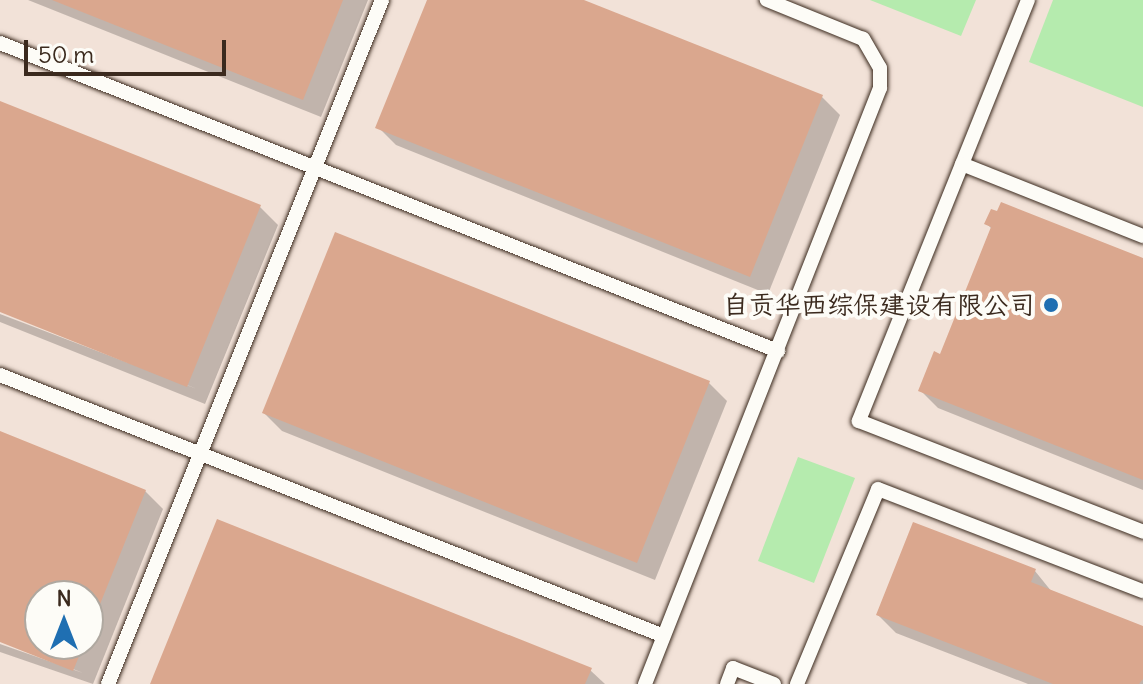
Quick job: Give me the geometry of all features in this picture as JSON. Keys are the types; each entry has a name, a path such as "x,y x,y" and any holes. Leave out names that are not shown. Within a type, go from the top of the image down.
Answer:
{"lane":[{"path":"108,684 382,0"},
{"path":"645,684 874,111 880,68 863,39 767,0"},
{"path":"1028,0 859,421 1143,532"},
{"path":"0,43 778,351"},
{"path":"962,164 1143,236"},
{"path":"0,375 664,636"},
{"path":"797,684 878,489 1143,591"},
{"path":"727,684 733,668 774,684"}],"shaded area":[{"path":"0,0 1143,0 1143,684 0,684"}],"green space":[{"path":"870,0 976,0 961,36"},
{"path":"1053,0 1143,0 1143,107 1029,62"},
{"path":"798,457 855,478 814,583 758,561"}],"building":[{"path":"52,0 343,0 303,100"},
{"path":"427,0 584,0 823,95 750,277 375,128"},
{"path":"0,101 261,205 187,387 0,312"},
{"name":"自贡华西综保建设有限公司","path":"1001,202 1143,258 1143,480 918,391 934,351 940,354 991,227 984,224 991,209 997,211"},
{"path":"335,232 710,381 637,563 262,413"},
{"path":"0,431 146,490 104,594 104,580 24,580 24,652 0,642"},
{"path":"217,519 592,668 585,684 150,684"},
{"path":"913,522 1036,569 1031,582 1143,626 1143,679 1139,684 1053,684 876,615"},
{"path":"45,660 77,660 73,671"}],"place":[{"name":"自贡华西综保建设有限公司","path":"1051,305"}]}
